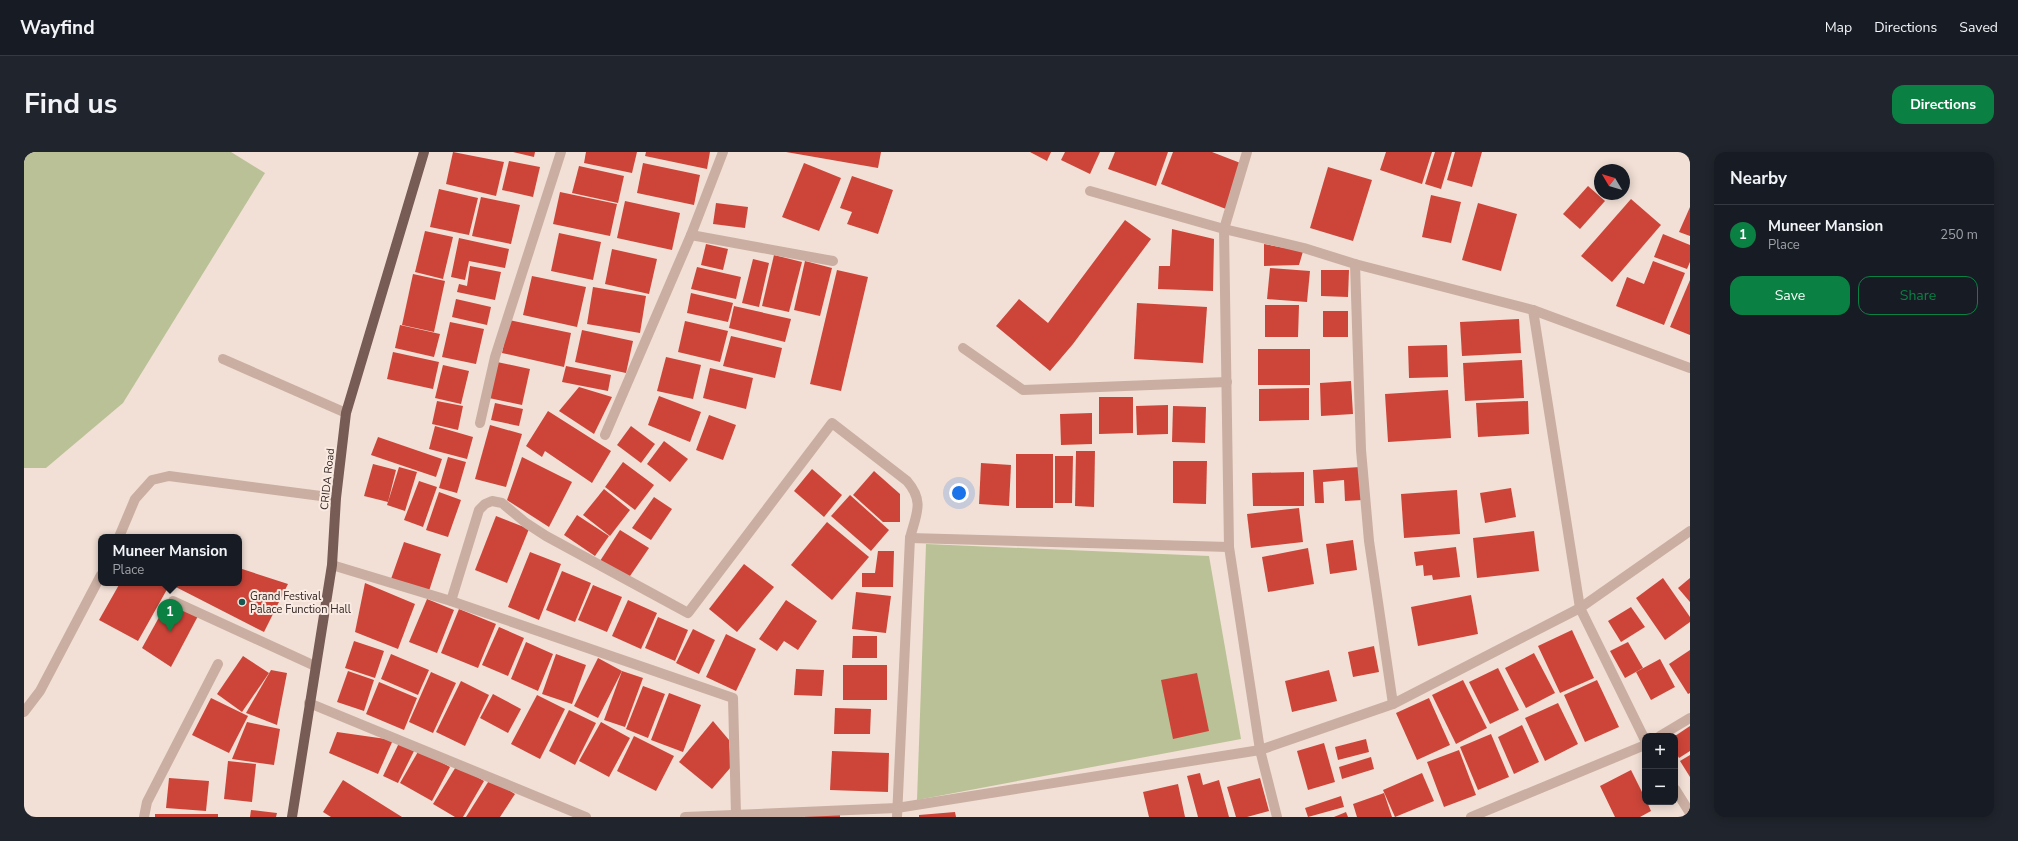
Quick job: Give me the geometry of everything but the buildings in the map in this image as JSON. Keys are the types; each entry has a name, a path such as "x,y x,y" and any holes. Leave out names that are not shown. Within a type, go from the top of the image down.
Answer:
{"main road":[{"name":"CRIDA Road","path":"292,817 332,565 336,498 346,413 424,152"}],"street":[{"path":"480,423 495,357 561,152"},
{"path":"605,434 691,236 723,152"},
{"path":"1247,152 1224,229 1229,547 1260,750 1277,817"},
{"path":"1090,191 1224,229 1304,248 1355,264 1533,310 1690,368"},
{"path":"691,236 833,260"},
{"path":"1355,264 1361,450 1369,541 1394,704"},
{"path":"1533,310 1580,608 1642,734"},
{"path":"963,348 1023,390 1227,382"},
{"path":"223,359 346,413"},
{"path":"451,601 479,510 485,504 492,501 502,503 526,523 546,536 688,613 832,423 907,481 916,491 917,507 910,538 897,813"},
{"path":"119,534 135,499 152,480 169,476 336,498"},
{"path":"685,817 736,814 897,813 1260,750 1394,704 1580,608 1690,531"},
{"path":"910,538 1229,547"},
{"path":"332,565 451,601 733,698 736,814"},
{"path":"24,712 40,691 98,580"},
{"path":"173,601 315,666"},
{"path":"144,817 147,802 218,664"},
{"path":"309,703 586,817"},
{"path":"1665,733 1690,718"},
{"path":"1471,817 1642,746"},
{"path":"1678,794 1690,813"}],"green space":[{"path":"24,152 231,152 265,173 123,403 46,468 24,468"},
{"path":"926,544 1209,556 1241,739 917,800"}],"place":[{"name":"Grand Festival Palace Function Hall","path":"242,602"},
{"name":"Muneer Mansion","path":"170,632"}]}
